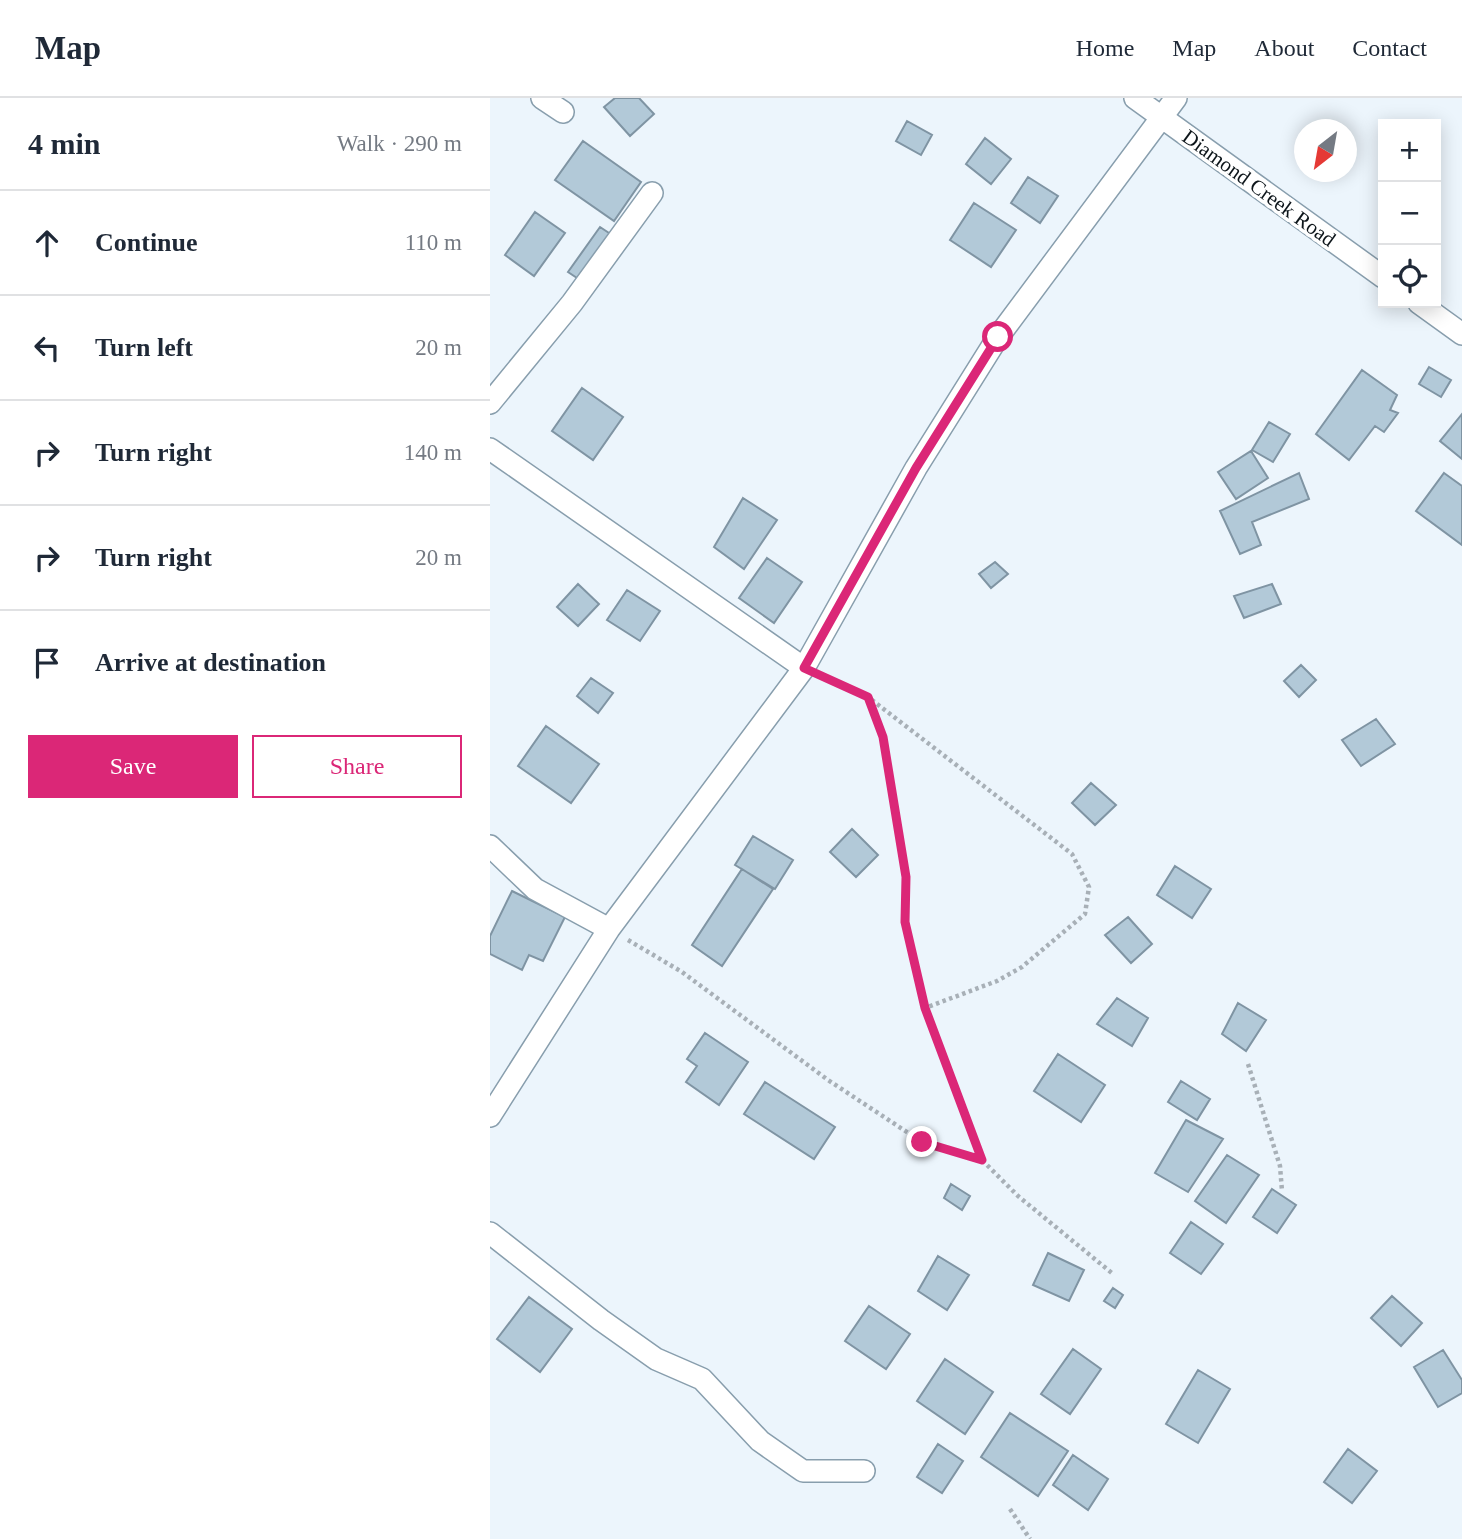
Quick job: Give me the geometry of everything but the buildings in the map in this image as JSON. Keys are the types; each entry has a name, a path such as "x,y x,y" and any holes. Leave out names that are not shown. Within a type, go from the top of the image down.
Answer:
{"street":[{"path":"542,98 562,112"},
{"name":"Diamond Creek Road","path":"1135,98 1378,273"},
{"path":"490,1115 609,929 804,668 916,468 998,337 1176,98"},
{"path":"490,402 572,303 652,193"},
{"path":"1426,308 1462,334"},
{"path":"490,449 804,668"},
{"path":"490,846 535,889 609,929"},
{"path":"490,1233 601,1320 656,1359 702,1379 760,1441 803,1471 864,1471"}],"path":[{"path":"804,668 868,697 1072,854 1089,887 1085,914 1022,967 997,981 925,1008"},
{"path":"868,697 883,737 906,877 905,922 925,1008 982,1160 1018,1196 1113,1274"},
{"path":"609,929 682,972 828,1080 922,1142 982,1160"},
{"path":"1248,1064 1280,1166 1282,1191"},
{"path":"1010,1509 1030,1539"}],"route":[{"path":"922,1142 982,1160 925,1008 905,922 906,877 883,737 868,697 804,668 916,468 998,337"}]}
